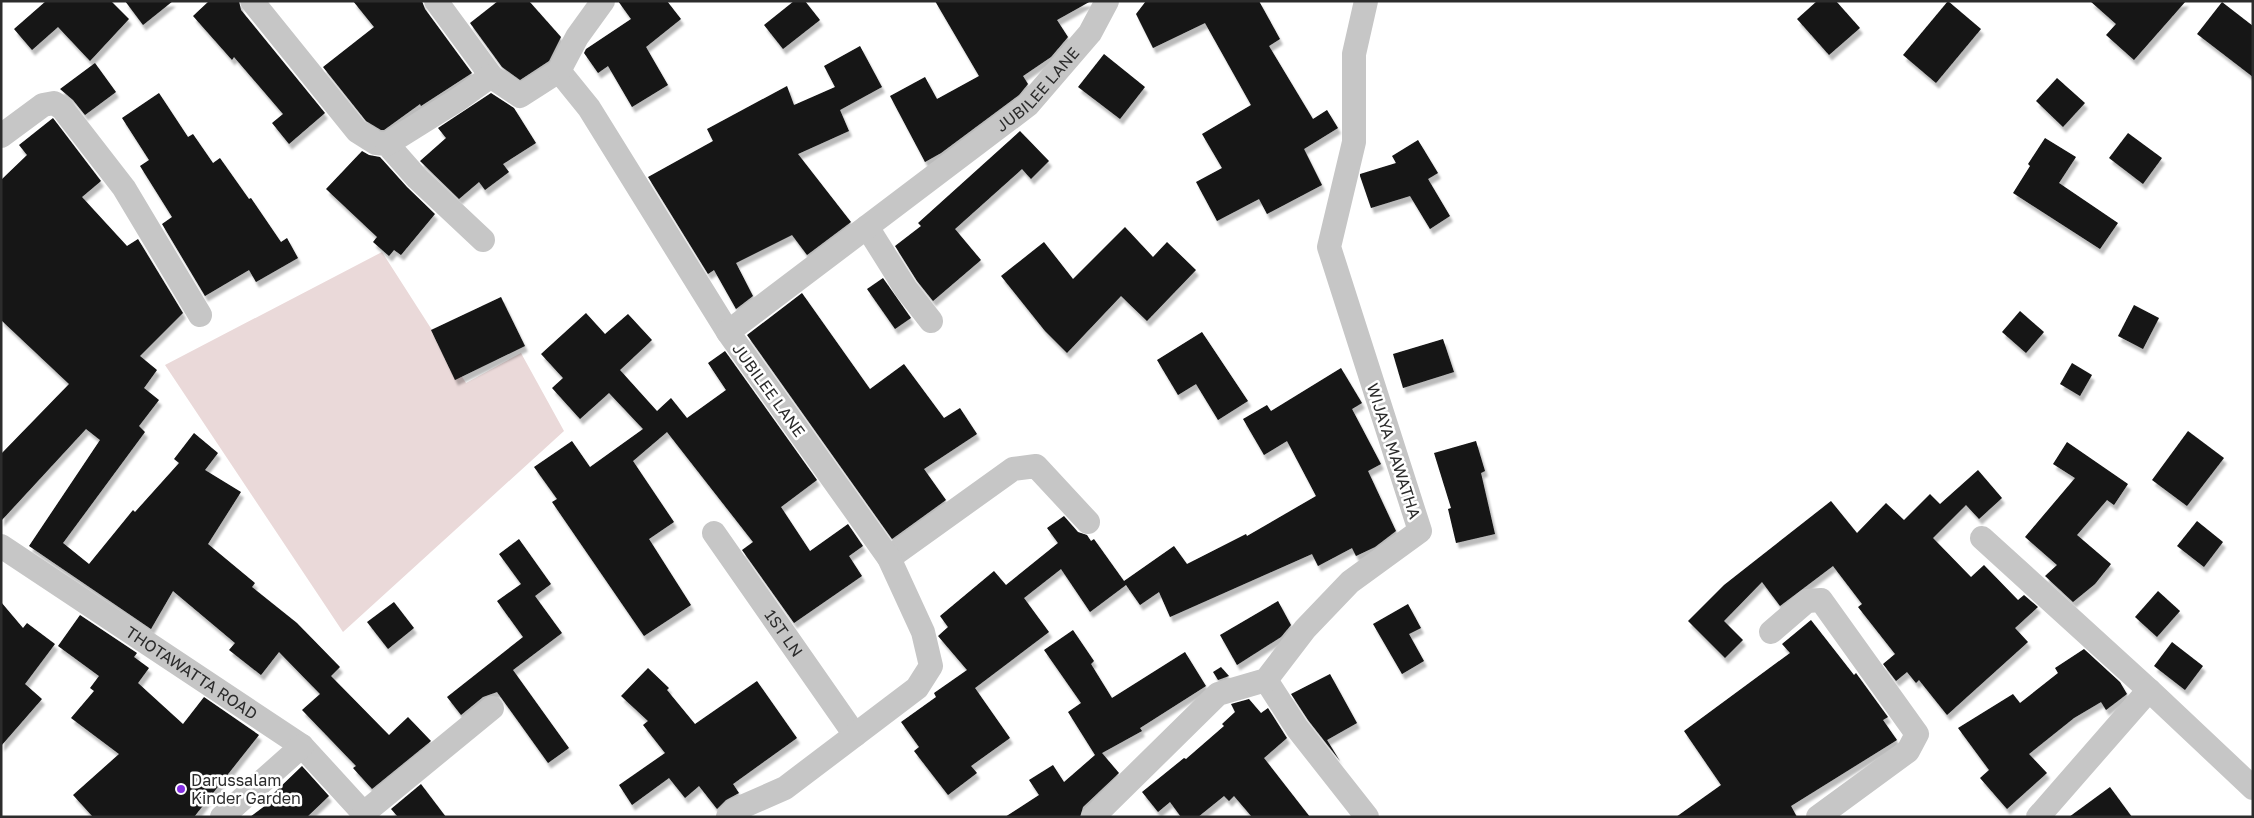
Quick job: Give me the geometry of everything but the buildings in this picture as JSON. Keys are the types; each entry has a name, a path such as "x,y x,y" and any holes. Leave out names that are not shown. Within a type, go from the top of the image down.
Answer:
{"street":[{"path":"252,1 357,131 376,143 387,144 459,99 491,76"},
{"path":"436,1 491,76 520,96 559,71 577,37 603,1"},
{"name":"JUBILEE LANE","path":"728,817 735,810 785,788 917,688 931,666 923,632 889,558 728,332 1028,105 1090,33 1107,1"},
{"name":"WIJAYA MAWATHA","path":"1266,680 1306,629 1350,582 1420,531 1330,246 1354,142 1354,54 1366,1"},
{"path":"559,71 589,108 728,332"},
{"path":"1,136 43,105 54,103 62,108 124,188 200,314"},
{"path":"387,144 417,178 465,221 483,240"},
{"path":"867,227 906,289 931,321"},
{"path":"889,558 1013,469 1036,466 1088,522"},
{"name":"1ST LN","path":"714,533 855,735"},
{"path":"1982,538 2149,690 2253,788"},
{"name":"THOTAWATTA ROAD","path":"1,546 302,746 365,815"},
{"path":"1772,632 1807,601 1821,600 1917,734 1908,751 1818,817"},
{"path":"1093,817 1218,694 1266,680 1297,728 1367,817"},
{"path":"2038,817 2149,690"},
{"path":"365,815 492,708"},
{"path":"222,817 302,746"}],"shaded area":[{"path":"382,252 466,383 521,353 564,431 343,632 165,365"}],"place":[{"name":"Darussalam Kinder Garden","path":"181,789"}]}
